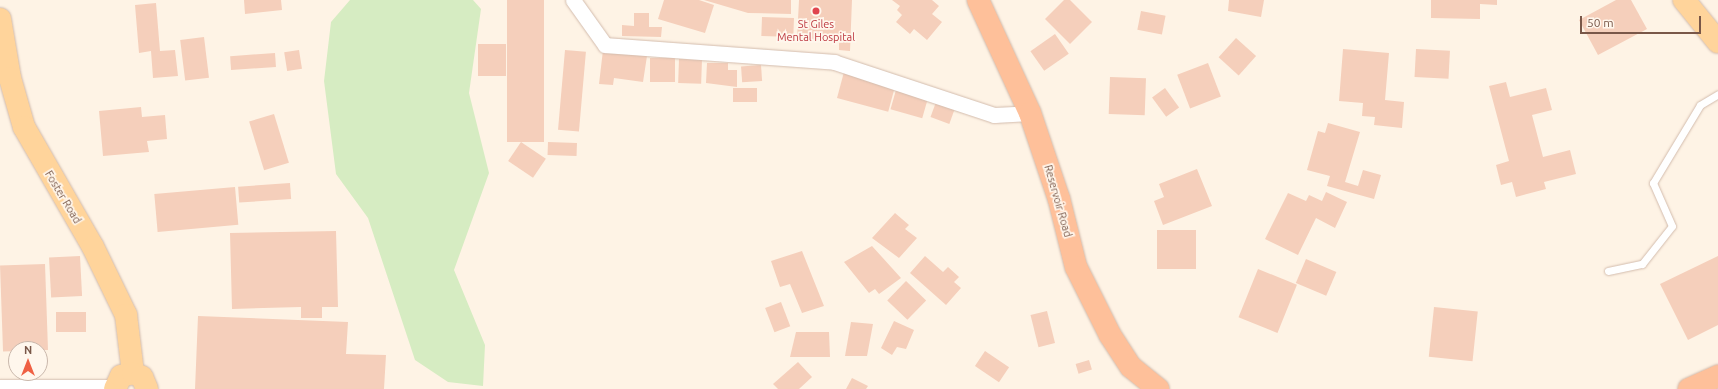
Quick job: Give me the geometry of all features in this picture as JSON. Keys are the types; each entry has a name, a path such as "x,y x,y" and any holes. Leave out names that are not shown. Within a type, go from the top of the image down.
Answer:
{"highway":[{"name":"Reservoir Road","path":"978,0 1030,113 1059,199 1076,267 1114,342 1131,367 1158,389"},
{"path":"1689,389 1718,376"}],"main road":[{"path":"1684,0 1718,42"},
{"name":"Foster Road","path":"0,19 10,78 24,127 117,295 126,315 140,381"},
{"path":"115,388 121,376 140,381"}],"street":[{"path":"573,0 606,45 834,62 994,115 1030,113"},
{"path":"0,387 115,388"}],"lane":[{"path":"1608,271 1642,264 1672,226 1653,183 1700,105 1718,94"}],"green space":[{"path":"350,0 473,0 481,9 469,93 489,173 454,270 485,345 483,386 448,382 415,360 368,218 336,174 324,81 331,22"}],"building":[{"path":"244,0 281,0 282,10 245,14"},
{"path":"507,0 544,0 544,142 507,142"},
{"path":"664,0 699,0 714,5 705,33 658,19"},
{"path":"704,0 791,0 791,14 748,13"},
{"path":"799,0 852,0 850,51 839,50 839,40 797,39"},
{"path":"892,0 932,0 939,6 932,14 942,22 927,40 914,29 910,34 896,22 902,15 897,10 900,6"},
{"path":"1064,0 1070,0 1092,22 1070,44 1045,19"},
{"path":"1229,0 1264,0 1261,17 1228,11"},
{"path":"1431,0 1497,0 1497,5 1480,4 1480,19 1431,18"},
{"path":"1616,0 1631,0 1647,29 1598,55 1579,20"},
{"path":"156,3 160,51 175,50 178,76 153,78 151,51 139,53 135,5"},
{"path":"1141,11 1166,16 1162,34 1137,30"},
{"path":"634,13 649,13 649,27 662,27 661,37 622,36 622,25 634,26"},
{"path":"762,17 794,18 793,37 761,36"},
{"path":"1055,34 1069,54 1044,71 1030,51"},
{"path":"204,37 209,78 185,81 180,40"},
{"path":"1236,38 1256,56 1239,75 1219,57"},
{"path":"478,44 506,44 506,76 478,76"},
{"path":"1343,49 1389,53 1385,100 1404,102 1402,128 1374,125 1375,117 1362,116 1363,103 1339,101"},
{"path":"1416,49 1450,51 1448,79 1415,77"},
{"path":"299,50 302,69 287,71 284,52"},
{"path":"565,50 586,52 579,132 558,130"},
{"path":"603,50 647,56 643,82 614,78 613,85 599,84"},
{"path":"275,53 276,67 231,70 230,56"},
{"path":"650,58 675,58 675,82 650,82"},
{"path":"679,59 702,60 701,84 678,83"},
{"path":"707,63 728,63 728,70 737,70 737,87 706,83"},
{"path":"1208,63 1221,97 1190,108 1177,75"},
{"path":"761,65 762,81 742,82 741,66"},
{"path":"844,72 895,86 888,112 837,98"},
{"path":"1110,77 1146,78 1145,115 1109,114"},
{"path":"1506,82 1510,97 1546,88 1552,110 1532,115 1543,157 1570,150 1576,174 1544,182 1546,189 1516,197 1512,182 1501,185 1496,165 1509,161 1489,86"},
{"path":"733,88 757,88 757,102 733,102"},
{"path":"1165,88 1179,107 1166,117 1152,97"},
{"path":"896,90 928,99 922,118 890,109"},
{"path":"936,102 955,109 949,124 931,117"},
{"path":"141,107 142,117 165,115 167,139 147,141 149,152 103,156 99,111"},
{"path":"274,114 289,163 264,170 249,122"},
{"path":"1328,123 1360,132 1345,182 1358,186 1363,170 1381,175 1374,199 1327,186 1330,176 1307,170 1318,131 1325,133"},
{"path":"521,142 546,159 533,178 508,161"},
{"path":"548,142 577,143 577,156 548,155"},
{"path":"1197,169 1212,206 1163,225 1154,201 1164,197 1159,184"},
{"path":"290,183 291,199 239,203 238,187"},
{"path":"235,187 238,225 158,232 154,194"},
{"path":"1326,192 1347,202 1335,228 1316,218 1298,255 1265,239 1288,193 1306,201 1309,195 1322,201"},
{"path":"895,213 909,225 905,229 917,238 899,258 872,238"},
{"path":"1157,230 1196,230 1196,269 1157,269"},
{"path":"336,231 338,307 322,307 322,318 301,318 301,307 232,309 230,233"},
{"path":"872,246 901,278 879,294 875,289 869,293 844,262"},
{"path":"802,251 824,306 802,313 790,284 780,287 771,261"},
{"path":"80,256 82,296 51,298 49,258"},
{"path":"925,256 943,272 948,267 959,277 954,282 961,288 946,305 910,273"},
{"path":"1718,256 1718,325 1688,340 1660,284"},
{"path":"1306,259 1336,272 1326,296 1296,283"},
{"path":"45,264 48,341 8,341 8,351 3,352 0,266"},
{"path":"1258,269 1297,285 1277,333 1239,317"},
{"path":"906,281 926,300 907,320 887,300"},
{"path":"781,302 790,326 774,332 765,308"},
{"path":"1434,307 1478,312 1473,361 1429,357"},
{"path":"1047,311 1055,343 1038,347 1031,315"},
{"path":"56,312 86,312 86,332 56,332"},
{"path":"198,316 348,322 346,354 386,355 384,389 195,389"},
{"path":"894,321 914,330 906,349 897,347 892,355 881,348"},
{"path":"851,322 873,324 867,356 845,356"},
{"path":"796,332 829,332 830,357 790,357"},
{"path":"985,351 1009,367 999,382 975,366"},
{"path":"1089,360 1092,370 1079,374 1076,364"},
{"path":"798,362 812,377 799,389 778,389 773,384"},
{"path":"852,378 868,386 866,389 846,389"}],"place":[{"name":"St Giles Mental Hospital","path":"816,11"}]}
